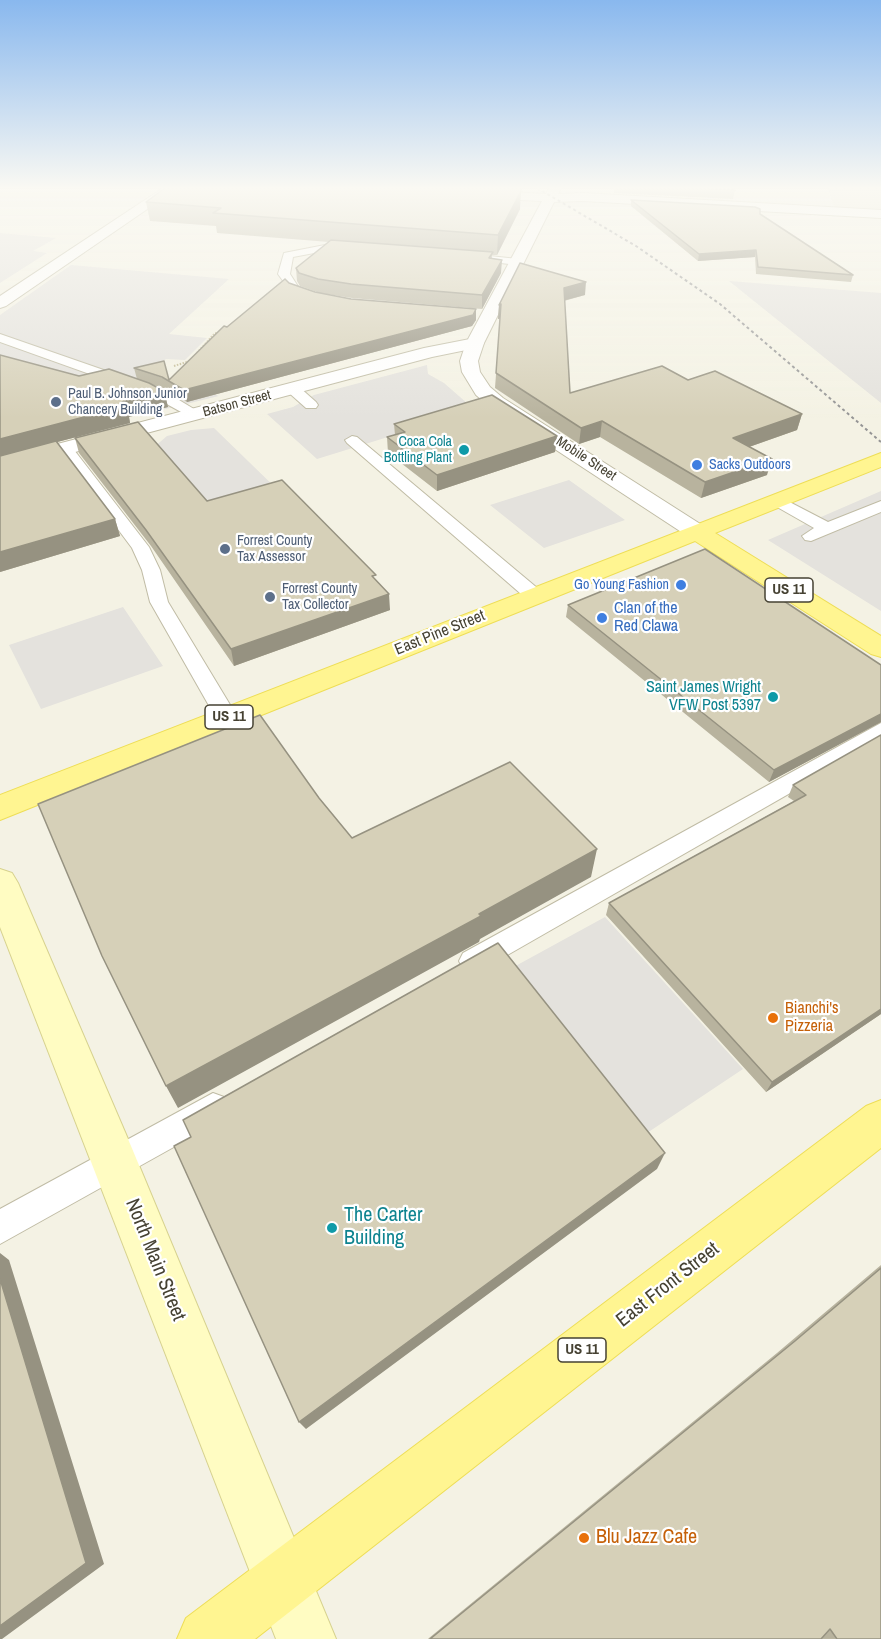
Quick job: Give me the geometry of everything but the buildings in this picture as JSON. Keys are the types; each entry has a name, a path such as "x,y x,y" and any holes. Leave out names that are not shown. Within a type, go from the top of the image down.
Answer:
{"main road":[{"name":"East Pine Street","path":"0,808 881,459"},
{"name":"Mobile Street","path":"696,532 879,644"},
{"name":"North Main Street","path":"0,883 115,1162 306,1639"},
{"name":"East Front Street","path":"284,1580 881,1121"},
{"name":"US 11","path":"207,1639 284,1580"}],"street":[{"path":"0,303 58,264"},
{"name":"Mobile Street","path":"516,264 484,315 470,361 471,372 482,401 696,532"},
{"name":"Batson Street","path":"0,466 430,352 475,343"}],"lane":[{"path":"286,264 284,274 295,291 328,300"},
{"path":"0,338 159,394 197,414"},
{"path":"293,389 311,405"},
{"path":"352,440 535,596"},
{"path":"66,449 140,547 151,570 159,602 227,718"},
{"path":"776,500 828,529"},
{"path":"811,536 881,506"},
{"path":"448,975 881,731"},
{"path":"0,1227 231,1098"}],"path":[{"path":"130,383 155,372 188,363 215,333 225,334"},
{"path":"170,370 191,365"}],"shaded area":[{"path":"0,264 29,264 0,283"},
{"path":"71,265 229,279 169,334 207,338 185,360 166,359 152,371 219,396 149,413 0,367 0,315"},
{"path":"729,281 881,293 881,403"},
{"path":"427,365 428,374 444,383 475,410 317,459 267,414 293,407 314,395"},
{"path":"214,428 282,494 150,533 153,448 167,436 191,430"},
{"path":"569,480 625,520 544,548 490,505"},
{"path":"881,491 881,611 768,540"},
{"path":"123,607 163,666 41,709 9,645"},
{"path":"605,917 743,1069 641,1137 510,969"}],"railway":[{"path":"663,264 720,304 881,442"}],"place":[{"name":"Paul B. Johnson Junior Chancery Building","path":"56,402"},
{"name":"Coca Cola Bottling Plant","path":"464,450"},
{"name":"Sacks Outdoors","path":"697,465"},
{"name":"Forrest County Tax Assessor","path":"225,549"},
{"name":"Go Young Fashion","path":"681,585"},
{"name":"Forrest County Tax Collector","path":"270,597"},
{"name":"Clan of the Red Clawa","path":"602,618"},
{"name":"Saint James Wright VFW Post 5397","path":"773,697"},
{"name":"Bianchi's Pizzeria","path":"773,1018"},
{"name":"The Carter Building","path":"332,1228"},
{"name":"Blu Jazz Cafe","path":"584,1538"}]}
